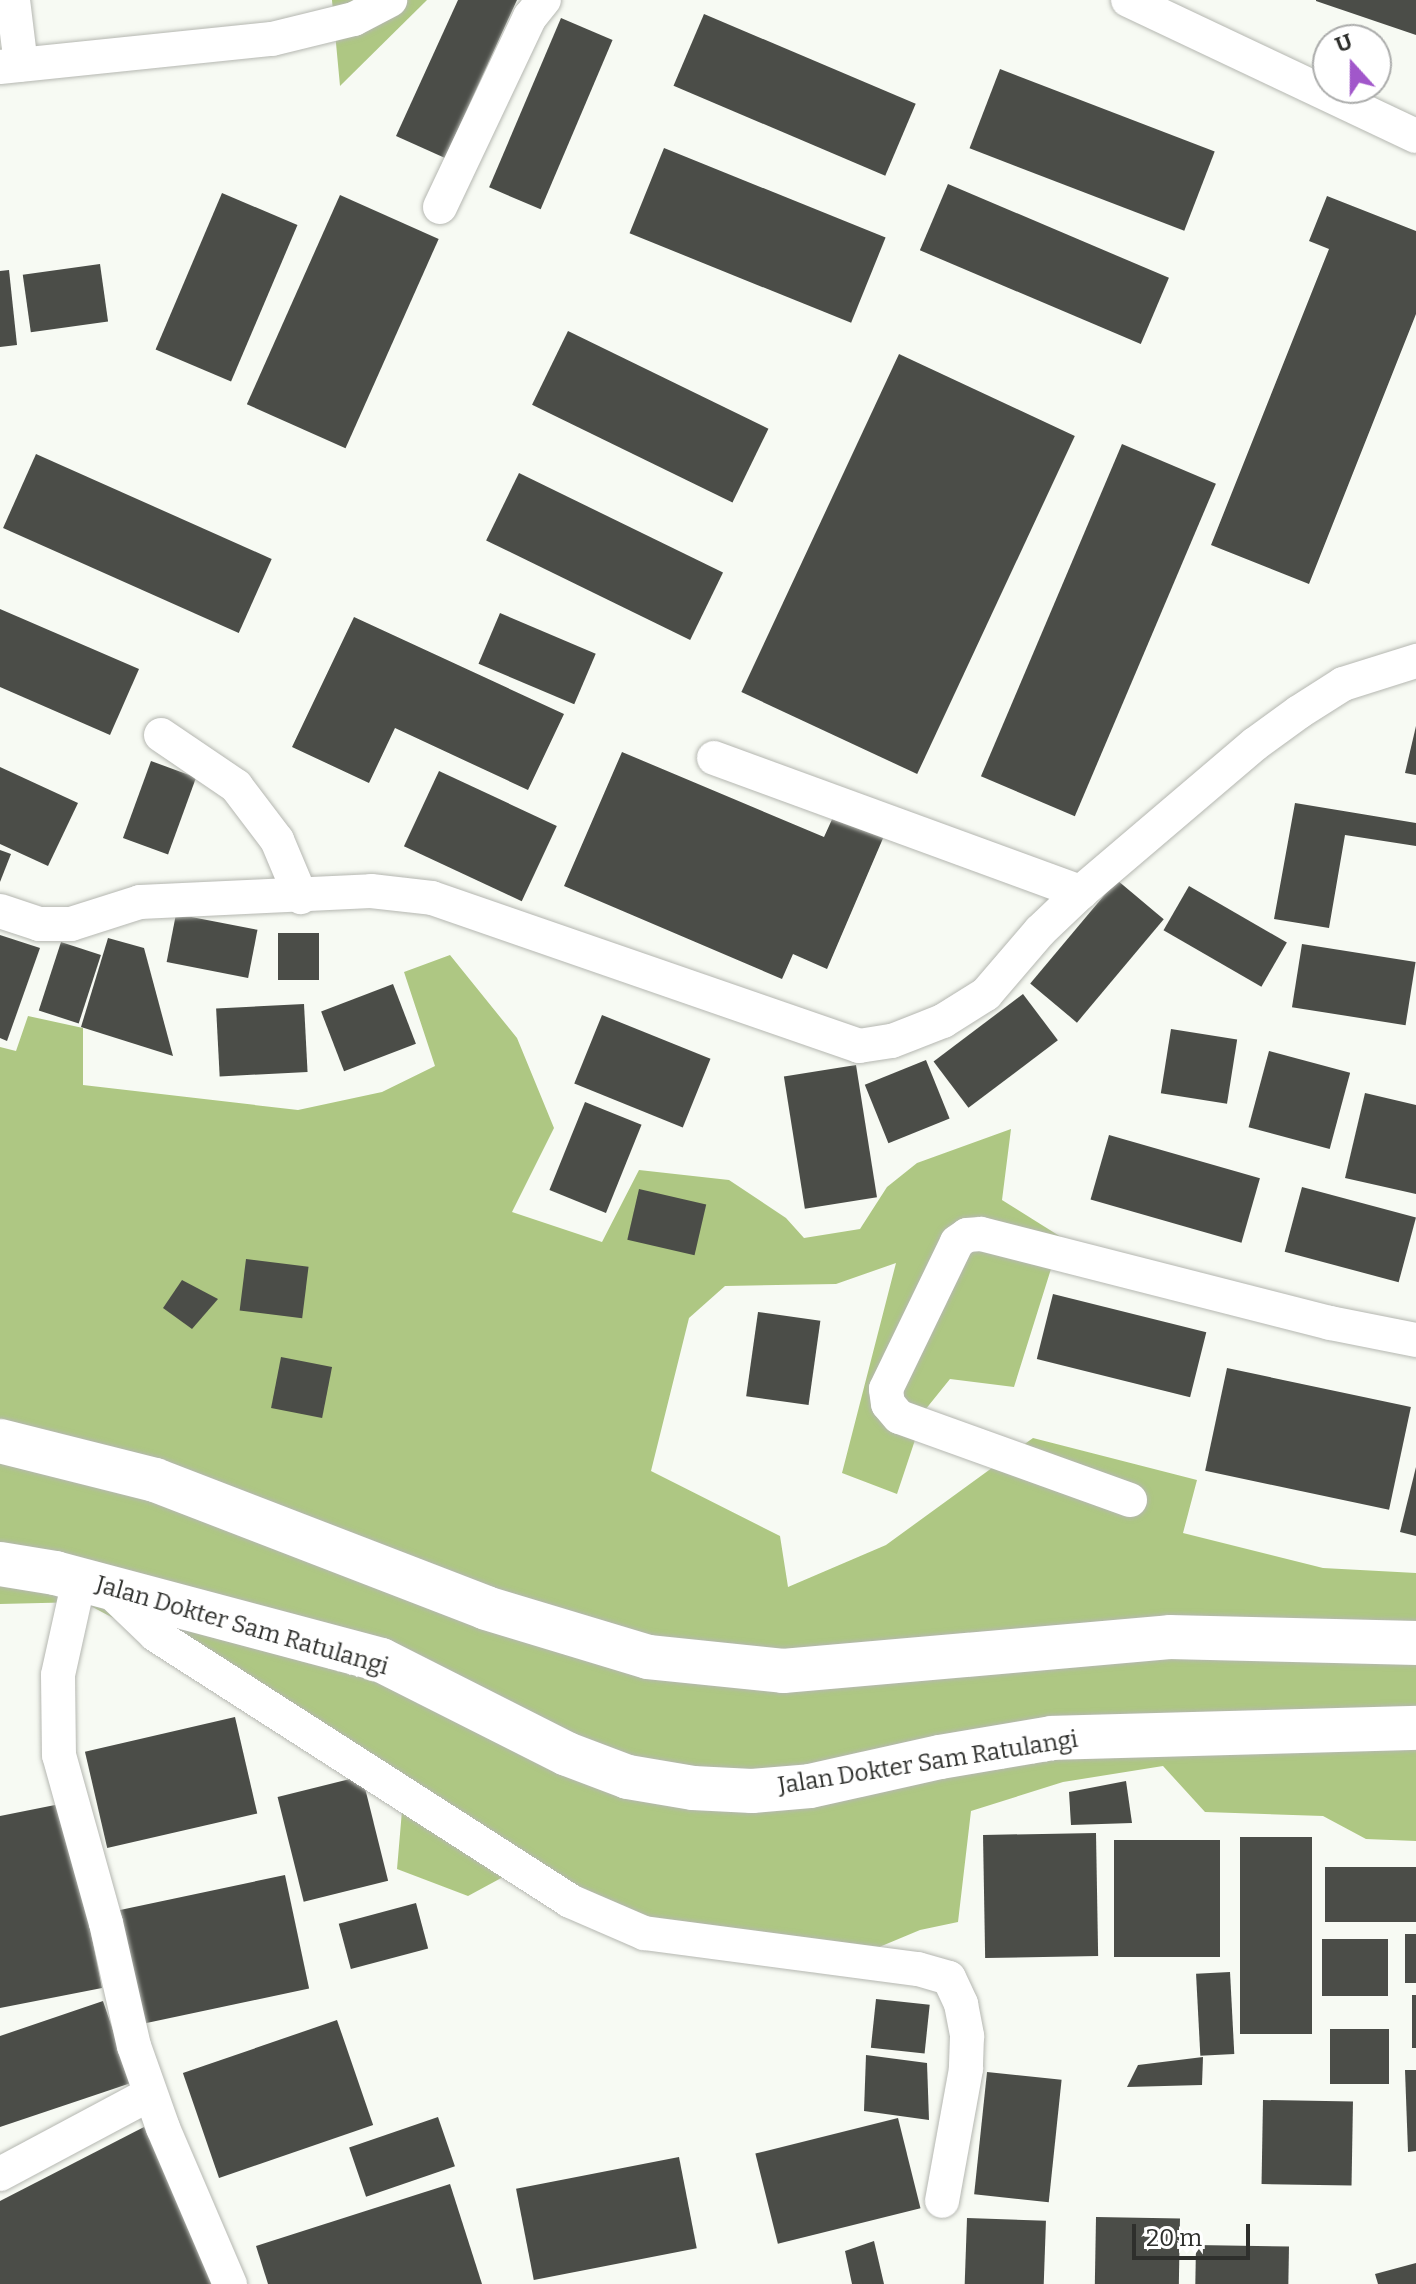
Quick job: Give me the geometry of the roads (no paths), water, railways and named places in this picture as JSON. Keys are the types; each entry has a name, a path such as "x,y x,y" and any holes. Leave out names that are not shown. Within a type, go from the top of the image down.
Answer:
{"main road":[{"path":"0,1441 155,1480 486,1608 648,1657 783,1671 1170,1637 1416,1643"},
{"name":"Jalan Dokter Sam Ratulangi","path":"0,1564 93,1583 381,1660 567,1754 628,1777 693,1788 752,1791 810,1786 940,1757 1052,1738 1416,1728"}],"street":[{"path":"13,0 10,66 272,39 354,19 390,0"},
{"path":"440,207 530,17 544,0"},
{"path":"1128,0 1416,136"},
{"path":"0,911 39,924 71,924 140,902 301,897 371,891 432,898 859,1046 892,1041 943,1021 986,994 1040,931 1081,892 1255,744 1299,712 1343,684 1416,661"},
{"path":"161,735 236,786 277,840 301,897"},
{"path":"714,758 1081,892"},
{"path":"1130,1500 899,1417 888,1404 886,1389 957,1242 967,1235 981,1234 1330,1323 1416,1340"},
{"path":"230,2284 150,2094 134,2046 106,1923 59,1755 58,1675 93,1583 156,1635 570,1901 644,1933 918,1969 949,1978 961,2004 967,2036 966,2069 942,2201"},
{"path":"0,2174 150,2094"}]}
